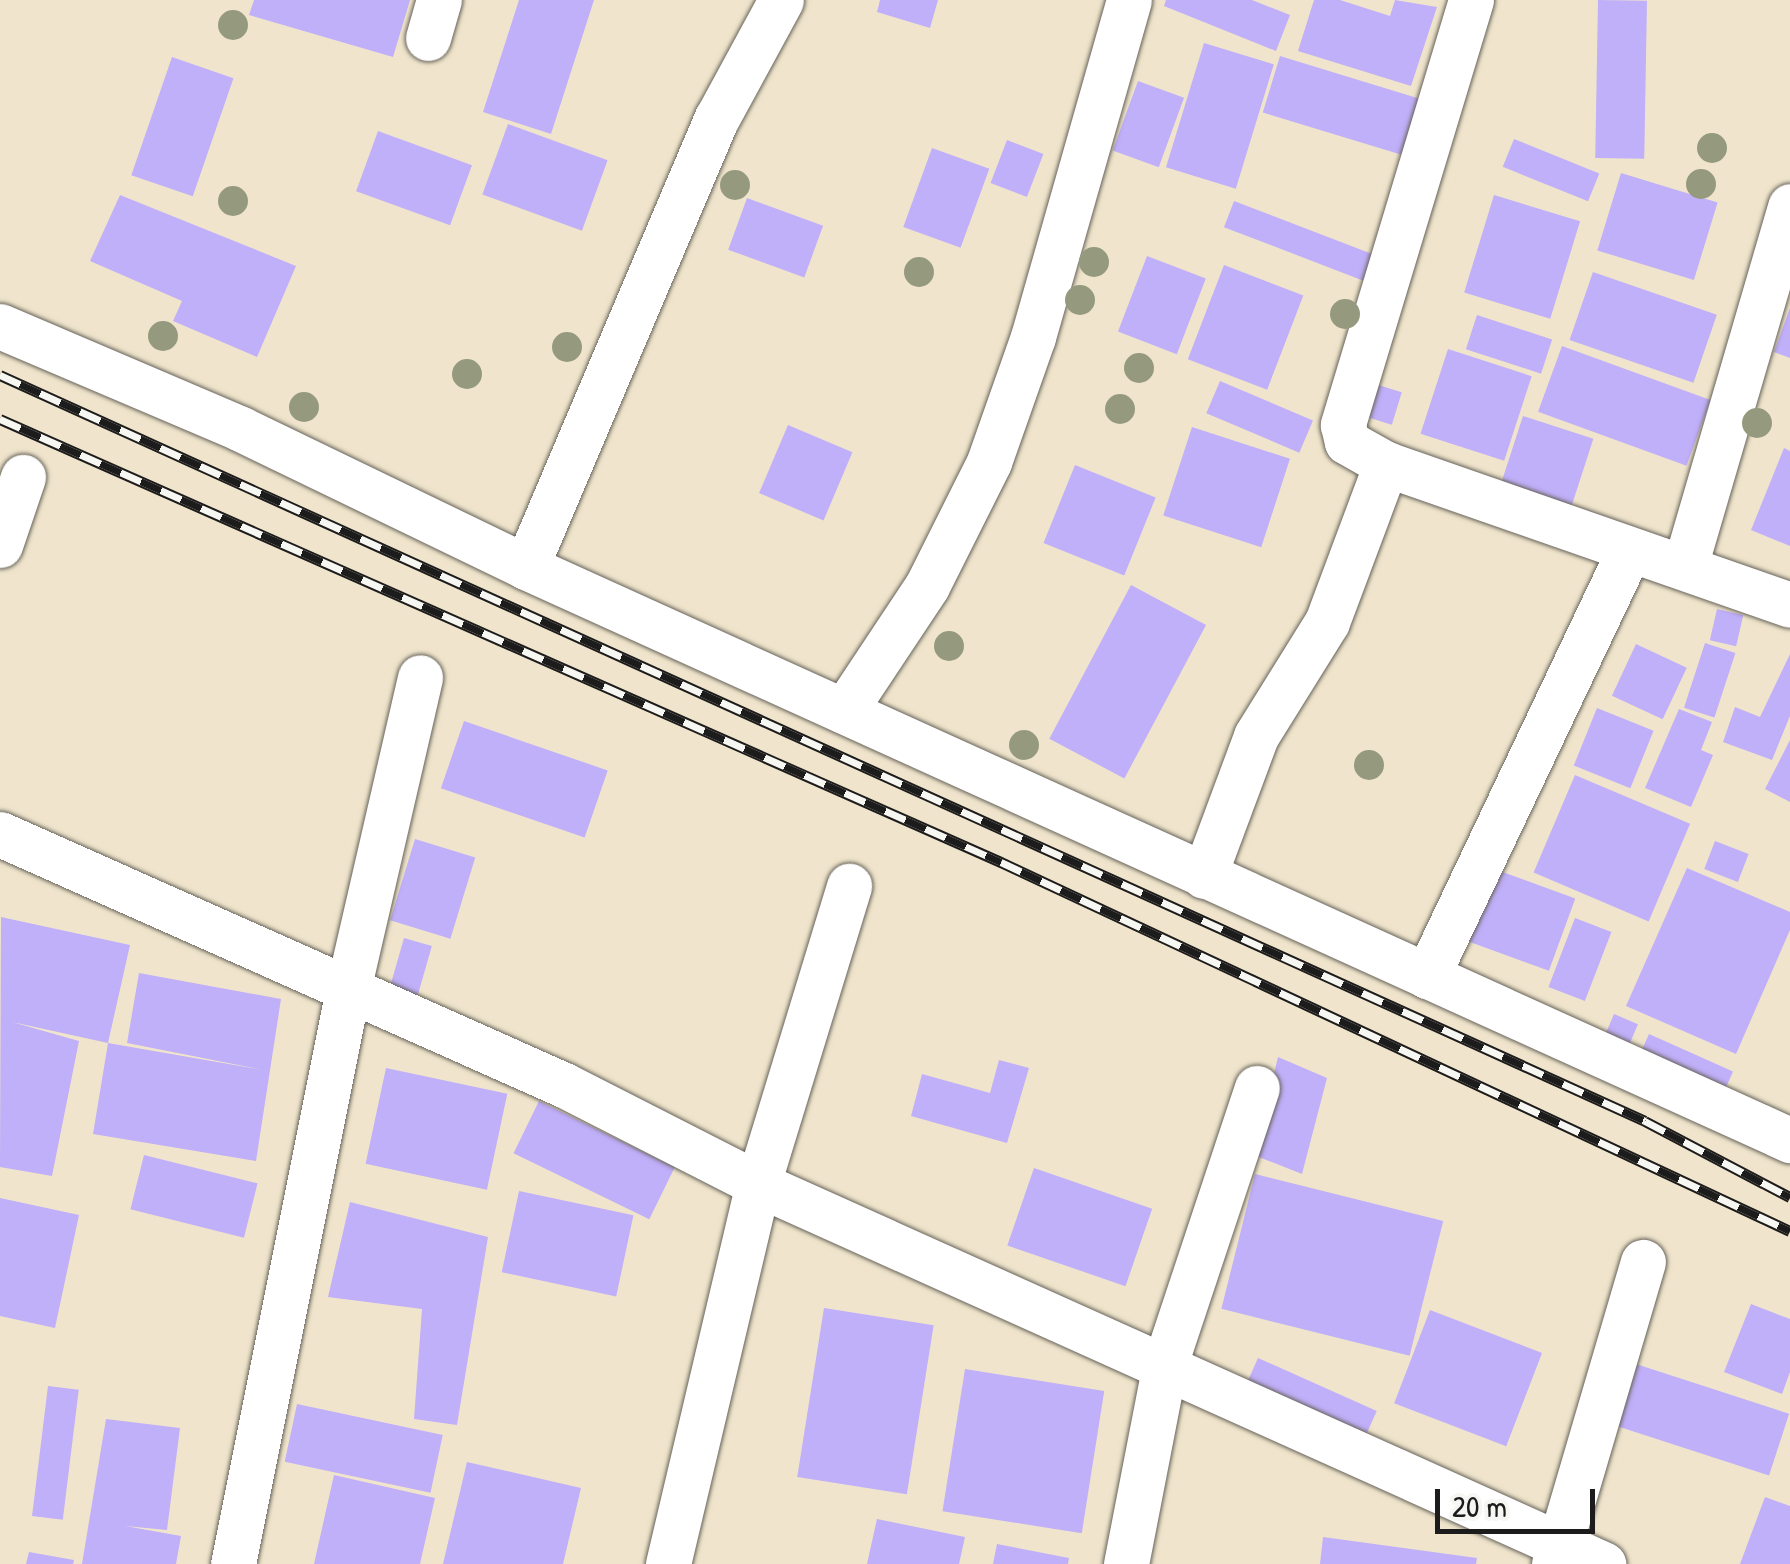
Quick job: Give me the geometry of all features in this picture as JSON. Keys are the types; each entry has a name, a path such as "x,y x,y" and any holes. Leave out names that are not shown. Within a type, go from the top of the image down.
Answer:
{"street":[{"path":"526,567 716,118 780,0"},
{"path":"844,711 928,586 989,462 1033,336 1130,0"},
{"path":"1471,0 1343,425 1353,450 1628,551 1684,566 1790,604"},
{"path":"1684,566 1790,206"},
{"path":"0,326 240,429 526,567 1790,1140"},
{"path":"1204,876 1256,736 1327,622 1386,464"},
{"path":"0,546 22,477"},
{"path":"1428,976 1628,551"},
{"path":"233,1564 347,994 420,677"},
{"path":"0,834 347,994 564,1085 758,1184 1165,1364 1557,1552 1602,1564"},
{"path":"668,1564 758,1184 849,886"},
{"path":"1126,1564 1165,1364 1256,1088"},
{"path":"1557,1552 1643,1262"}],"building":[{"path":"254,0 410,0 393,57 249,15"},
{"path":"519,0 594,0 551,134 483,112"},
{"path":"880,0 938,0 930,28 877,12"},
{"path":"1166,0 1252,0 1290,15 1276,51 1164,6"},
{"path":"1314,0 1340,0 1390,16 1395,0 1437,7 1411,86 1298,51"},
{"path":"1598,0 1647,1 1644,159 1595,158"},
{"path":"1204,43 1274,64 1236,189 1166,167"},
{"path":"1280,56 1425,100 1408,157 1263,112"},
{"path":"172,57 233,78 193,196 131,175"},
{"path":"1138,81 1184,98 1159,167 1113,151"},
{"path":"508,124 608,160 582,231 482,194"},
{"path":"378,131 472,165 450,225 356,191"},
{"path":"1514,139 1599,173 1588,201 1503,167"},
{"path":"1007,140 1043,154 1027,197 991,183"},
{"path":"932,148 989,169 961,248 903,227"},
{"path":"1621,173 1718,203 1694,280 1597,250"},
{"path":"120,195 296,266 257,357 173,321 182,301 90,261"},
{"path":"1494,195 1580,221 1550,319 1464,293"},
{"path":"747,198 823,226 804,277 728,250"},
{"path":"1234,201 1374,255 1364,281 1224,227"},
{"path":"1147,256 1206,279 1177,354 1118,332"},
{"path":"1224,265 1303,295 1267,390 1188,359"},
{"path":"1593,272 1717,315 1693,383 1570,340"},
{"path":"1790,308 1790,358 1774,352"},
{"path":"1477,315 1552,339 1541,374 1466,349"},
{"path":"1562,346 1710,400 1687,466 1538,412"},
{"path":"1448,349 1532,376 1504,461 1420,434"},
{"path":"1220,381 1313,420 1299,453 1206,413"},
{"path":"1375,384 1402,392 1392,425 1365,417"},
{"path":"1523,416 1593,439 1567,521 1496,498"},
{"path":"788,425 852,452 824,520 759,493"},
{"path":"1192,427 1290,459 1261,547 1163,515"},
{"path":"1784,448 1790,451 1790,546 1751,530"},
{"path":"1075,465 1156,498 1124,575 1044,543"},
{"path":"1131,585 1206,625 1124,779 1049,739"},
{"path":"1717,609 1743,615 1736,646 1710,640"},
{"path":"1705,643 1735,653 1714,718 1684,708"},
{"path":"1636,644 1687,668 1663,719 1612,696"},
{"path":"1790,654 1790,716 1772,760 1723,742 1735,707 1760,717"},
{"path":"1597,708 1654,731 1630,788 1574,765"},
{"path":"1679,709 1712,722 1701,750 1713,755 1691,807 1645,788"},
{"path":"464,721 608,770 585,838 441,788"},
{"path":"1790,740 1790,802 1765,789"},
{"path":"1575,775 1690,824 1649,921 1534,873"},
{"path":"415,839 475,857 450,939 390,920"},
{"path":"1715,841 1749,854 1738,882 1704,869"},
{"path":"1486,866 1575,898 1549,971 1460,938"},
{"path":"1687,868 1790,912 1790,930 1736,1054 1626,1006"},
{"path":"1,917 130,945 108,1043 12,1022 79,1041 52,1176 0,1167"},
{"path":"1575,918 1611,932 1585,1001 1548,987"},
{"path":"404,938 432,946 416,1000 389,992"},
{"path":"139,973 281,999 256,1161 93,1134 108,1043 263,1070 127,1043"},
{"path":"1614,1014 1638,1024 1623,1058 1600,1048"},
{"path":"1649,1034 1733,1071 1721,1099 1637,1061"},
{"path":"1278,1057 1327,1078 1302,1174 1254,1155"},
{"path":"999,1060 1029,1068 1007,1143 911,1116 922,1074 990,1093"},
{"path":"386,1068 507,1094 487,1190 366,1164"},
{"path":"539,1101 675,1167 649,1219 514,1153"},
{"path":"144,1155 258,1183 244,1238 130,1209"},
{"path":"1034,1168 1152,1209 1125,1286 1007,1246"},
{"path":"1255,1174 1443,1221 1410,1356 1221,1309"},
{"path":"519,1191 633,1215 616,1297 502,1272"},
{"path":"0,1198 79,1215 55,1328 0,1316"},
{"path":"350,1202 488,1237 457,1425 414,1419 422,1309 328,1297"},
{"path":"1751,1304 1790,1319 1790,1372 1782,1394 1724,1372"},
{"path":"824,1308 934,1325 907,1494 797,1477"},
{"path":"1430,1310 1542,1353 1506,1446 1394,1403"},
{"path":"1258,1358 1377,1411 1365,1438 1246,1385"},
{"path":"1636,1364 1789,1414 1769,1476 1616,1426"},
{"path":"965,1369 1104,1391 1082,1533 942,1511"},
{"path":"48,1386 79,1390 63,1520 32,1516"},
{"path":"297,1404 443,1435 430,1493 285,1462"},
{"path":"106,1419 180,1428 167,1530 125,1526 181,1536 176,1564 82,1564"},
{"path":"467,1462 581,1488 563,1564 443,1564"},
{"path":"334,1475 435,1498 420,1564 314,1564"},
{"path":"1765,1497 1790,1506 1790,1564 1740,1564"},
{"path":"877,1519 965,1537 959,1564 867,1564"},
{"path":"1323,1537 1477,1558 1476,1564 1320,1564"},
{"path":"997,1544 1069,1558 1068,1564 993,1564"},
{"path":"29,1552 74,1560 73,1564 26,1564"}],"railway":[{"path":"0,375 1645,1121 1790,1197"},
{"path":"0,419 1001,862 1790,1231"}]}
